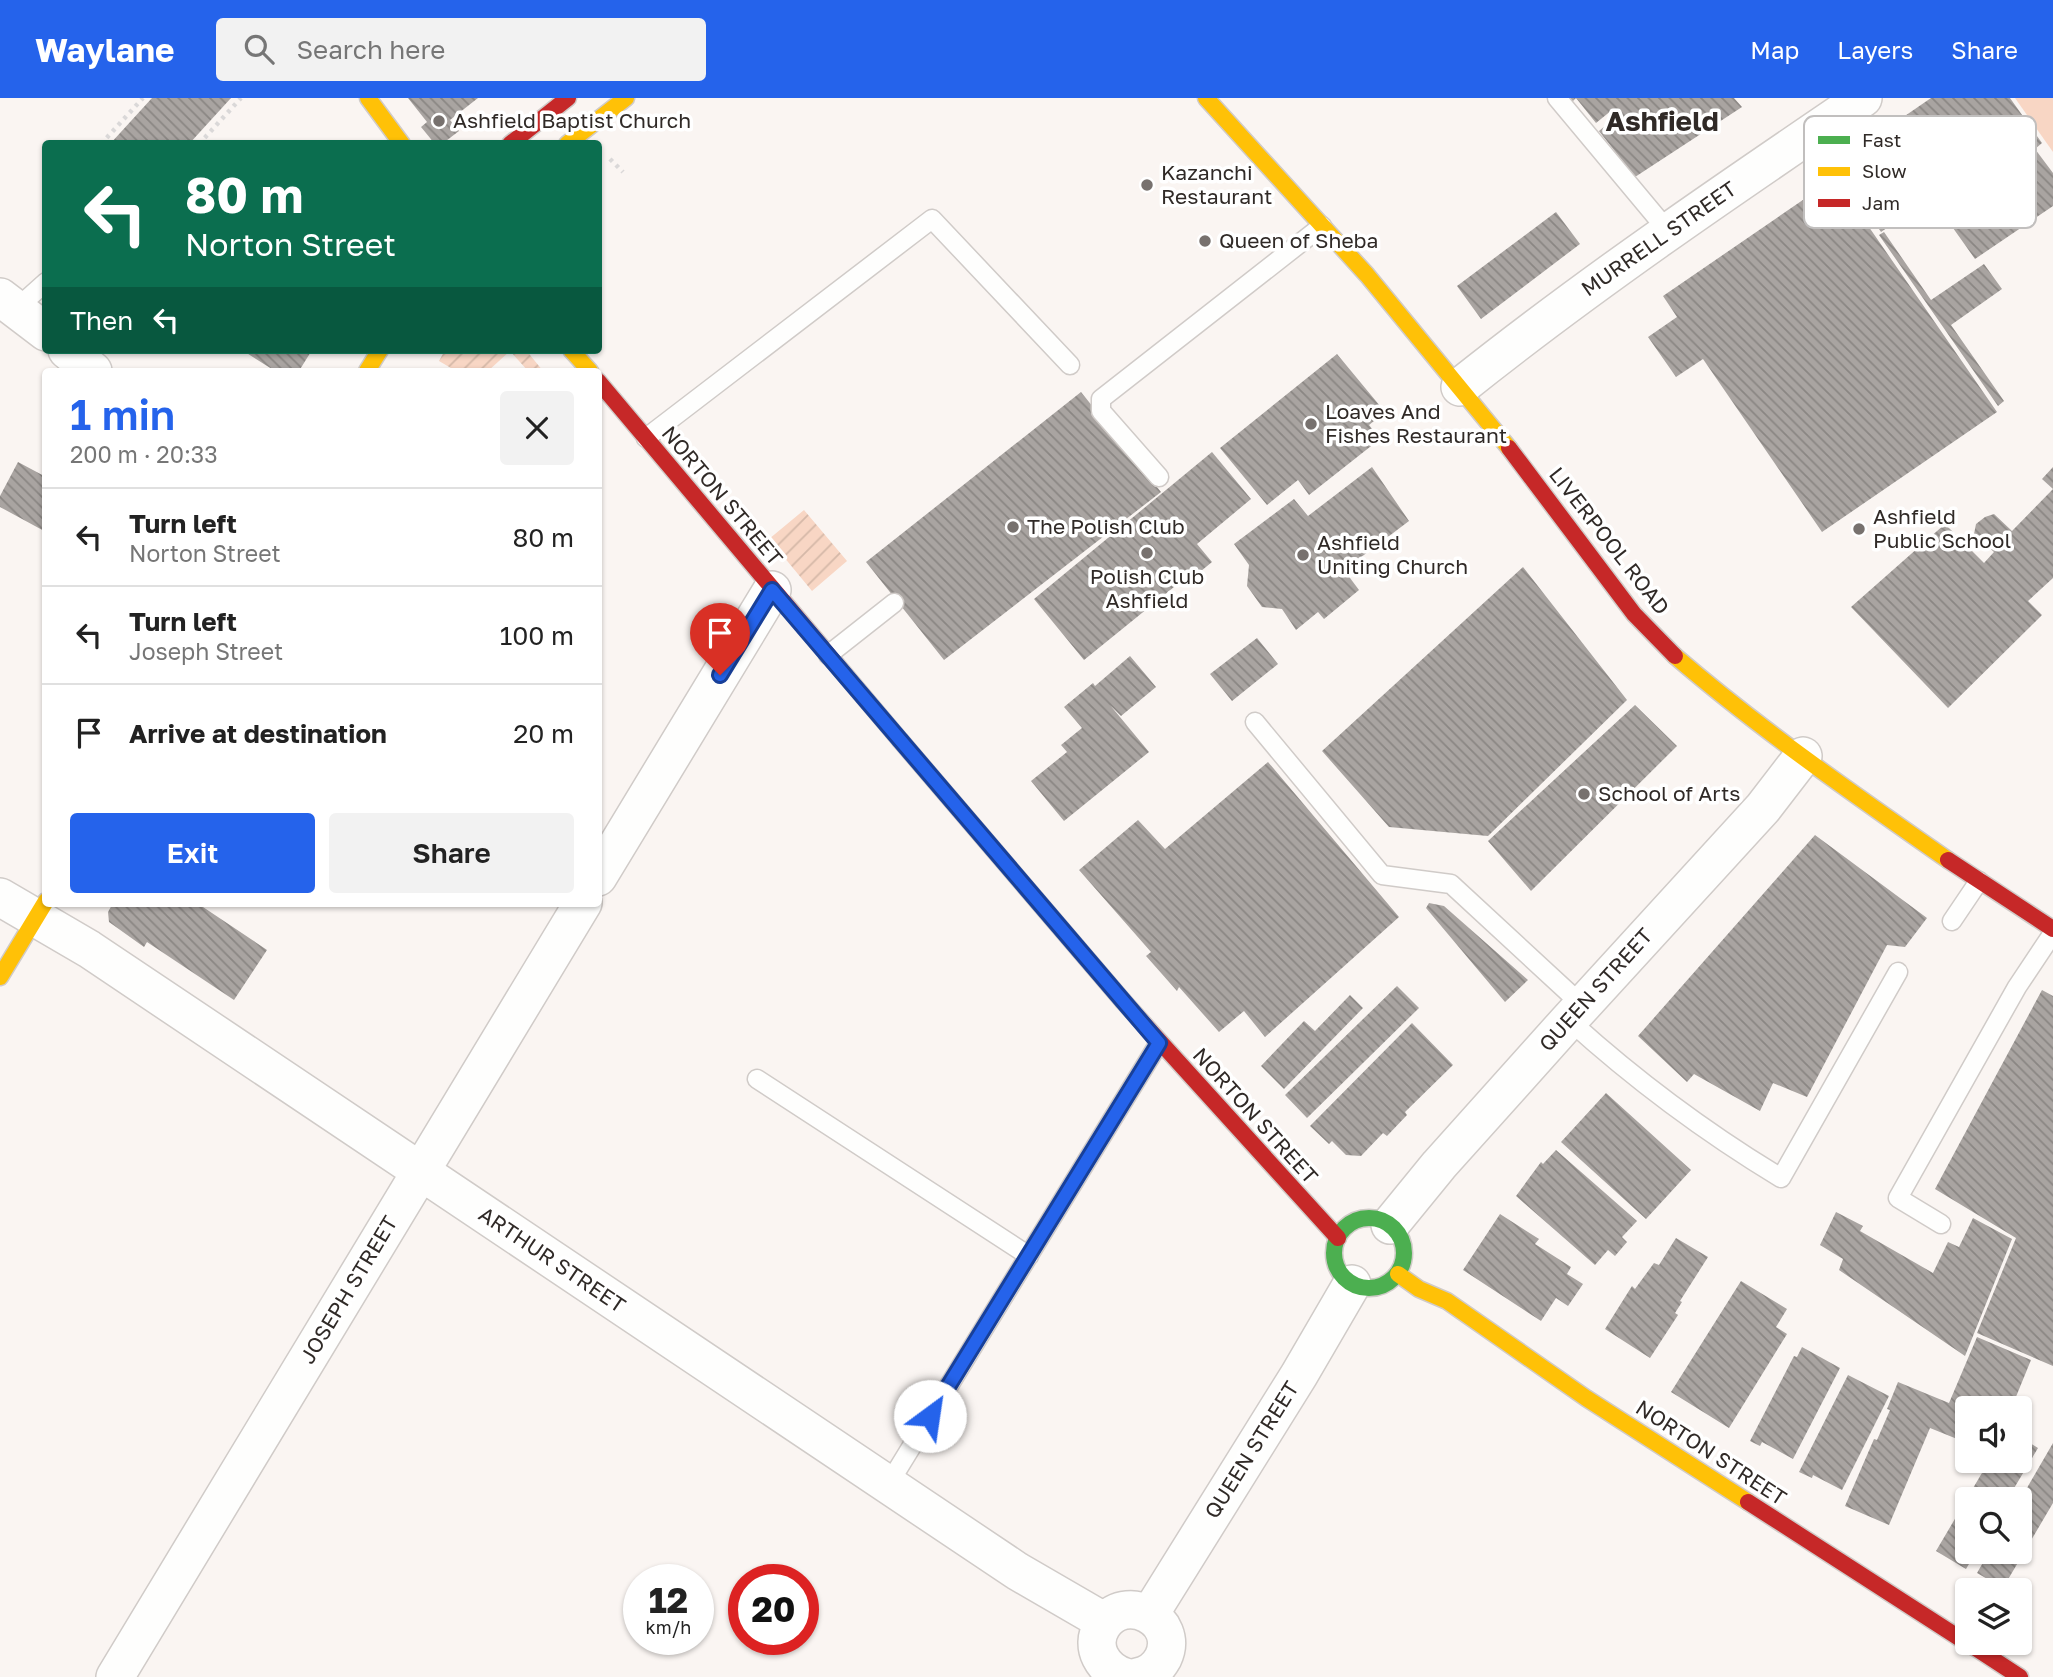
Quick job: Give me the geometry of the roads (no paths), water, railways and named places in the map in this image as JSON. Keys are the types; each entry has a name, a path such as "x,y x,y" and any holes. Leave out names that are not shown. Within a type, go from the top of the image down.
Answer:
{"main road":[{"path":"368,98 399,140"},
{"path":"515,140 568,98"},
{"path":"571,140 626,98"},
{"name":"LIVERPOOL ROAD","path":"1206,98 1367,275 1558,510 1634,614 1670,650 1713,688 1859,798 2053,931"},
{"path":"575,354 587,368"},
{"name":"NORTON STREET","path":"602,386 772,590 1159,1043 1338,1238"},
{"path":"0,977 41,909"},
{"path":"1366,1218 1390,1225 1404,1247 1404,1259 1398,1274 1376,1288 1352,1284 1337,1267 1335,1254 1338,1238 1352,1223 1366,1218"},
{"name":"NORTON STREET","path":"1398,1274 1419,1289 1447,1301 1586,1398 1955,1635"},
{"name":"NORTON STREET","path":"1986,1655 2020,1677"}],"street":[{"name":"MURRELL STREET","path":"1837,116 1863,98"},
{"name":"MURRELL STREET","path":"1460,387 1668,231 1804,138"},
{"path":"8,302 42,329"},
{"path":"72,354 89,368"},
{"path":"602,870 772,590"},
{"name":"QUEEN STREET","path":"1390,1225 1439,1165 1763,808 1803,756"},
{"name":"ARTHUR STREET","path":"0,897 41,909 89,949 888,1485 1017,1571 1105,1622"},
{"name":"JOSEPH STREET","path":"115,1677 581,907"},
{"name":"QUEEN STREET","path":"1150,1614 1286,1397 1352,1284"},
{"path":"1121,1610 1141,1610 1150,1614 1158,1621 1166,1642 1165,1653 1139,1674 1107,1667 1098,1650 1097,1640 1105,1622 1121,1610"}],"lane":[{"path":"1557,98 1668,231"},
{"path":"646,438 932,219 1070,365"},
{"path":"1159,477 1101,411 1101,400 1322,226"},
{"path":"8,302 42,284"},
{"path":"828,655 894,603"},
{"path":"1255,722 1382,875 1451,884 1575,1013 1619,1065 1741,1154 1781,1178 1898,972"},
{"path":"1952,921 1979,881"},
{"path":"1941,1224 1898,1198 2017,986 2053,931"},
{"path":"888,1485 1159,1043"},
{"path":"758,1080 1029,1256"}],"place":[{"name":"Ashfield Baptist Church","path":"439,121"},
{"name":"Kazanchi Restaurant","path":"1147,185"},
{"name":"Queen of Sheba","path":"1205,241"},
{"name":"Loaves And Fishes Restaurant","path":"1311,424"},
{"name":"The Polish Club","path":"1013,527"},
{"name":"Ashfield Public School","path":"1859,529"},
{"name":"Polish Club Ashfield","path":"1147,553"},
{"name":"Ashfield Uniting Church","path":"1303,555"},
{"name":"School of Arts","path":"1584,794"}],"district":[{"name":"Ashfield","path":"1662,121"}]}
